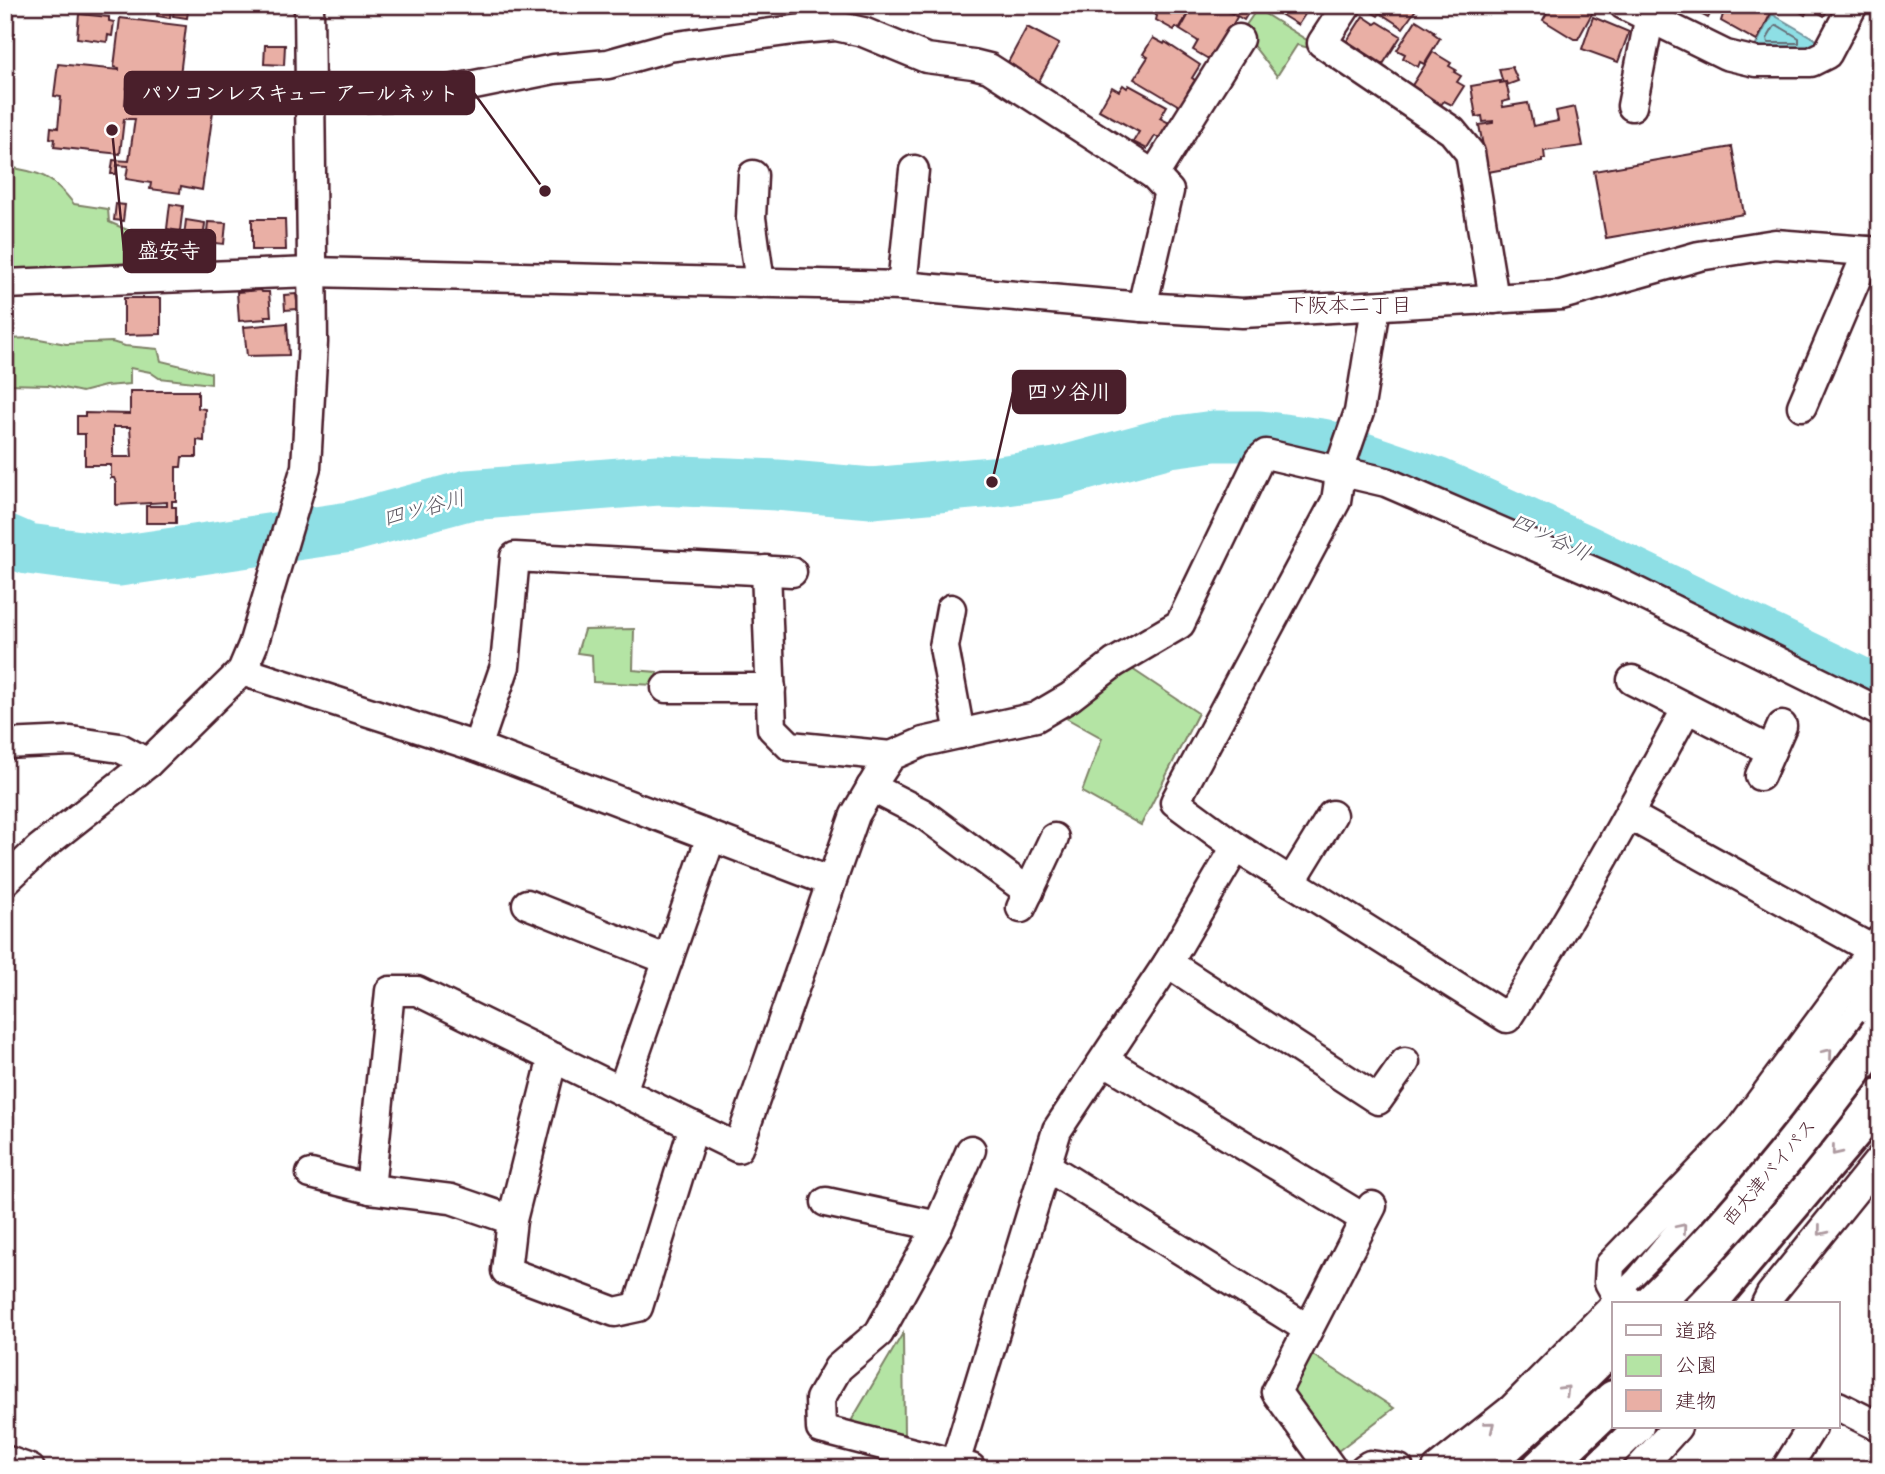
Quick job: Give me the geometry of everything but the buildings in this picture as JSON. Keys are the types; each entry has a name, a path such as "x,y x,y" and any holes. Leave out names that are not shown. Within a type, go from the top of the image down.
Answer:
{"highway":[{"name":"西大津バイパス","path":"1628,1299 1681,1276 1775,1168 1880,1033"},
{"name":"西大津バイパス","path":"1708,1302 1880,1098"},
{"path":"1478,1469 1612,1344"},
{"path":"1541,1469 1612,1402"}],"street":[{"path":"5,881 39,849 148,763 242,671 281,555 306,467 313,342 309,5"},
{"path":"1347,5 1322,43 1452,131 1470,153 1494,299"},
{"path":"1632,106 1642,9 1726,55 1756,62 1811,62 1827,54 1853,5"},
{"path":"312,94 366,97 430,94 554,69 608,64 669,47 835,26 863,32 926,58 989,68 1154,175 1169,191 1142,307"},
{"path":"1154,175 1240,39"},
{"path":"902,286 914,170"},
{"path":"753,175 751,218 760,283"},
{"path":"5,284 312,272 902,286 1242,313 1561,295 1699,256 1775,244 1874,252 1802,406"},
{"path":"1376,307 1359,412 1343,459 1336,501 1175,802 1236,847 1507,1018 1552,948 1686,710"},
{"path":"477,747 505,666 514,557 779,571 771,688 772,728 790,746 891,756 923,742 1036,717 1070,697 1114,663 1180,624 1259,460 1266,454 1343,459 1386,482 1613,580 1880,712"},
{"path":"951,609 944,647 960,734"},
{"path":"242,671 477,747 831,882"},
{"path":"1632,680 1686,710 1771,751"},
{"path":"666,688 771,688"},
{"path":"5,744 71,741 120,748 148,763"},
{"path":"370,1189 390,991 418,991 738,1148 855,815 891,756"},
{"path":"871,788 922,813 1025,900 1054,838"},
{"path":"1291,882 1332,815"},
{"path":"1629,815 1876,945 1738,1132 1609,1265 1609,1282 1628,1299 1652,1302"},
{"path":"622,1091 711,836"},
{"path":"971,1150 937,1226 879,1333 838,1368 820,1399 821,1429 964,1466 1057,1130 1168,963 1236,847"},
{"path":"527,904 668,960"},
{"path":"1168,963 1378,1100 1405,1062"},
{"path":"1628,1299 1856,1020 1880,985"},
{"path":"553,1057 512,1220 506,1271 615,1312 638,1307 694,1126"},
{"path":"1105,1061 1368,1212 1276,1392 1332,1469"},
{"path":"1767,1302 1880,1159"},
{"path":"1046,1166 1308,1329"},
{"path":"311,1174 370,1189 451,1199 512,1220"},
{"path":"826,1202 937,1226"},
{"path":"1437,1469 1511,1410 1612,1314"},
{"path":"1840,1407 1880,1427"},
{"path":"1595,1469 1638,1428"},
{"path":"1639,1469 1676,1428"},
{"path":"1786,1469 1811,1428"},
{"path":"5,1460 30,1469"},
{"path":"1364,1469 1370,1465 1399,1469"}],"green space":[{"path":"1257,9 1313,44 1309,48 1297,45 1277,76 1242,31"},
{"path":"5,167 45,177 59,187 74,204 108,209 109,222 146,238 144,262 5,271"},
{"path":"34,338 66,344 112,342 158,349 161,361 211,373 211,384 159,378 150,372 130,368 130,384 105,386 82,392 49,385 5,384 5,339"},
{"path":"634,629 633,670 657,672 655,685 593,682 592,655 577,653 584,630"},
{"path":"1132,669 1198,713 1141,825 1082,792 1102,738 1066,718"},
{"path":"903,1333 904,1438 850,1423"},
{"path":"1311,1354 1394,1408 1338,1451 1285,1392"}],"water":[{"path":"1772,14 1820,42 1806,51 1753,51"}],"waterway":[{"name":"四ツ谷川","path":"5,539 28,549 119,561 350,527 468,495 658,480 777,485 872,493 1056,473 1170,442 1214,436 1260,436 1322,444 1439,484 1581,548 1880,692"}],"place":[{"name":"盛安寺","path":"112,130"},
{"name":"パソコンレスキュー アールネット","path":"545,191"},
{"name":"四ツ谷川","path":"992,482"}],"district":[{"name":"下阪本二丁目","path":"1349,305"}]}
